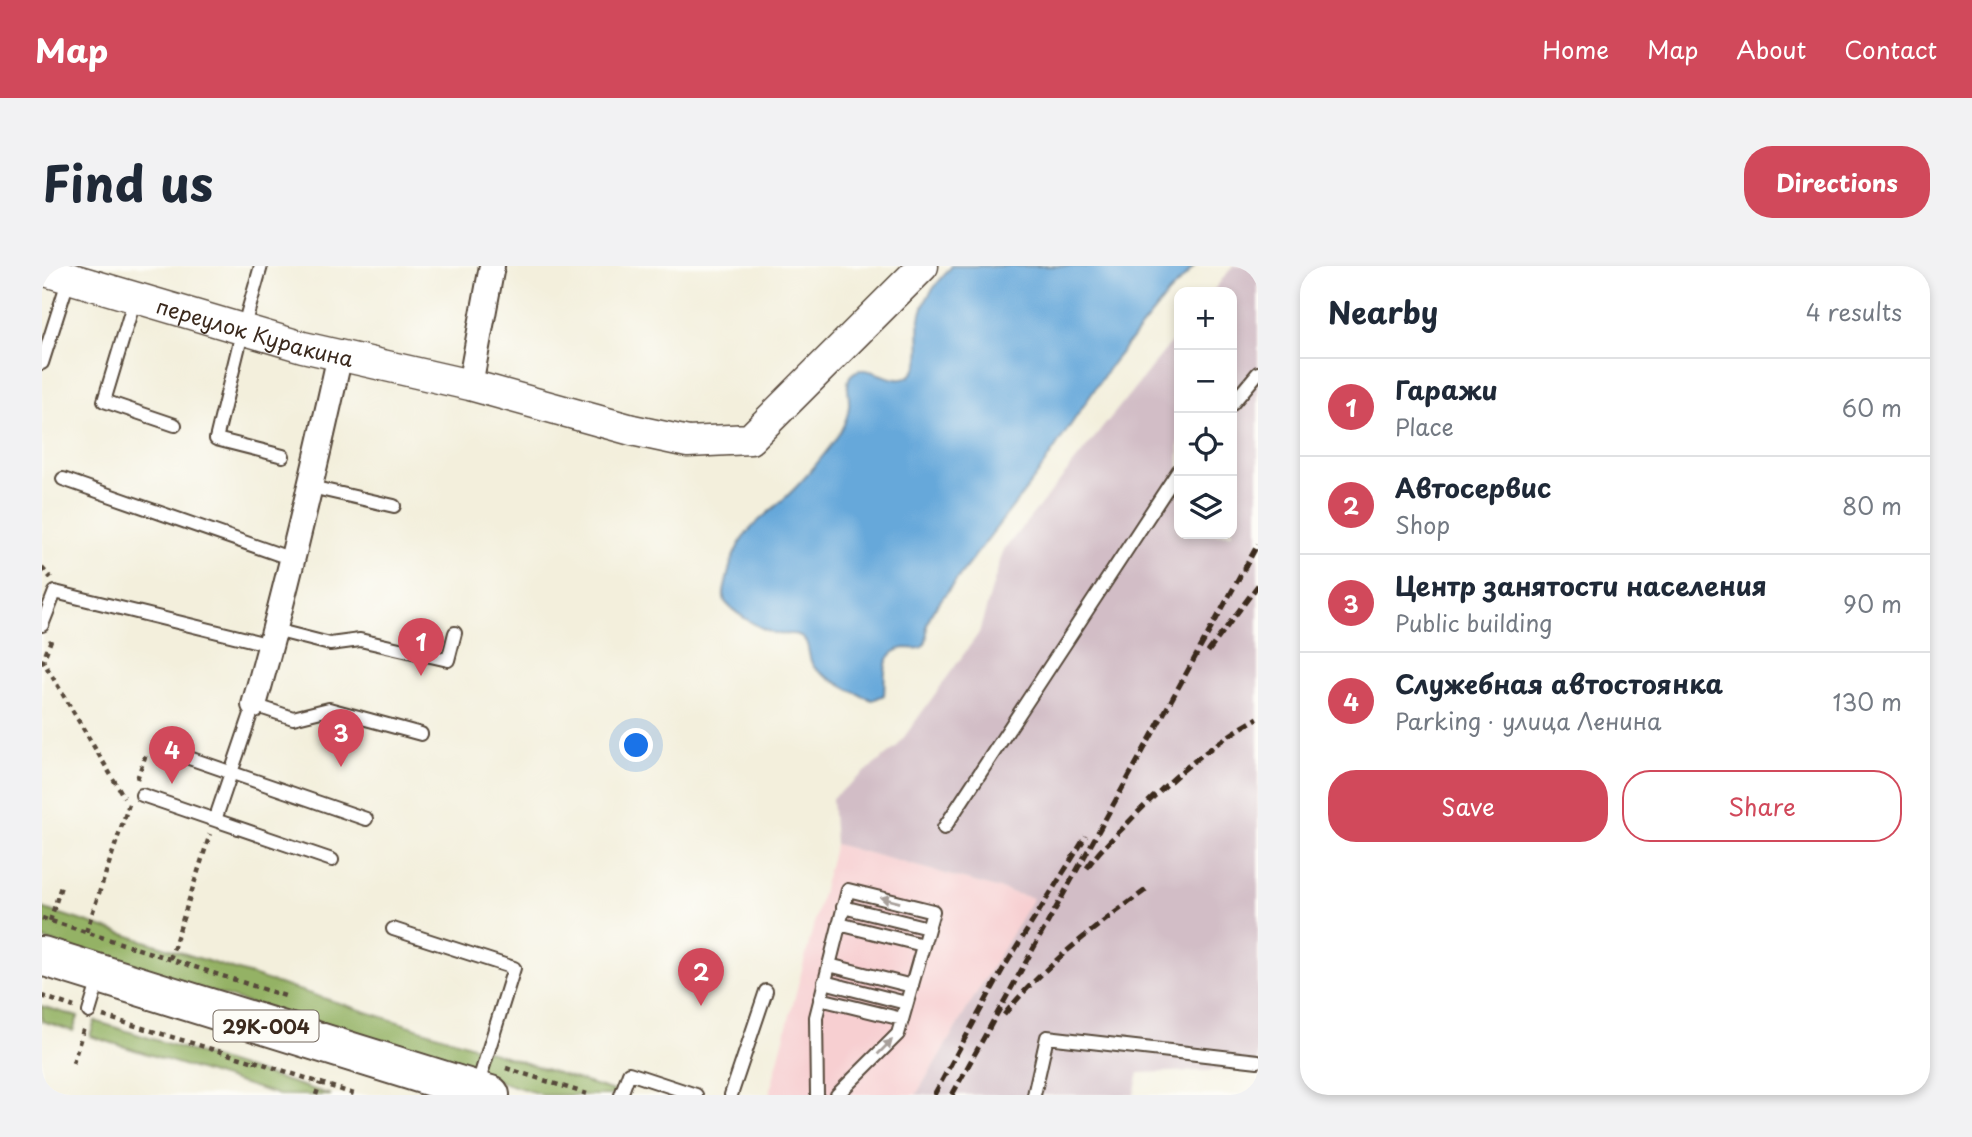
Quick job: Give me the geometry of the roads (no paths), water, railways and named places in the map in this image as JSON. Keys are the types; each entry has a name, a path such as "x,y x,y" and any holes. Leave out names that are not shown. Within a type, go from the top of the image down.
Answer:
{"main road":[{"name":"29К-004","path":"46,939 100,974 483,1093"}],"street":[{"path":"470,385 492,266"},
{"name":"переулок Куракина","path":"55,274 303,347 470,385 632,430 688,442 750,439 923,266"},
{"path":"254,705 311,487 340,355"}],"lane":[{"path":"261,266 216,439 283,456"},
{"path":"42,363 55,274"},
{"path":"135,297 104,401 175,425"},
{"path":"1237,398 1258,373"},
{"path":"944,828 1175,476"},
{"path":"62,480 292,559"},
{"path":"311,487 394,506"},
{"path":"42,625 55,592 273,638 330,644 360,639 448,660 455,634"},
{"path":"215,820 254,705 293,718 329,709 421,734"},
{"path":"154,747 366,819"},
{"path":"137,794 332,860"},
{"path":"817,1095 816,1017 848,890 933,911 898,1034 837,1095"},
{"path":"843,907 928,928"},
{"path":"839,923 923,945"},
{"path":"393,929 514,968 483,1093"},
{"path":"829,965 912,986"},
{"path":"89,1012 100,974"},
{"path":"824,982 906,1003"},
{"path":"732,1095 766,991"},
{"path":"820,999 902,1019"},
{"path":"1034,1095 1047,1037 1258,1061"},
{"path":"621,1095 629,1073 696,1095"}],"water":[{"path":"952,266 1194,266 1113,362 1037,475 934,609 927,623 924,645 897,650 887,660 884,695 873,700 842,686 814,667 802,637 772,632 737,613 725,602 725,589 732,561 746,535 798,485 840,432 848,410 851,375 865,370 900,379 914,371 919,360 919,325 922,311 932,291"}],"railway":[{"path":"952,1095 1258,544"},
{"path":"1208,652 1258,585"},
{"path":"1087,868 1104,847 1169,782 1221,741 1258,718"},
{"path":"934,1095 1003,969 1086,836"},
{"path":"1004,1015 1053,963 1147,889"}],"place":[{"name":"Гаражи","path":"421,676"},
{"name":"Центр занятости населения","path":"341,767"},
{"name":"Служебная автостоянка","path":"172,784"},
{"name":"Автосервис","path":"701,1006"}]}
